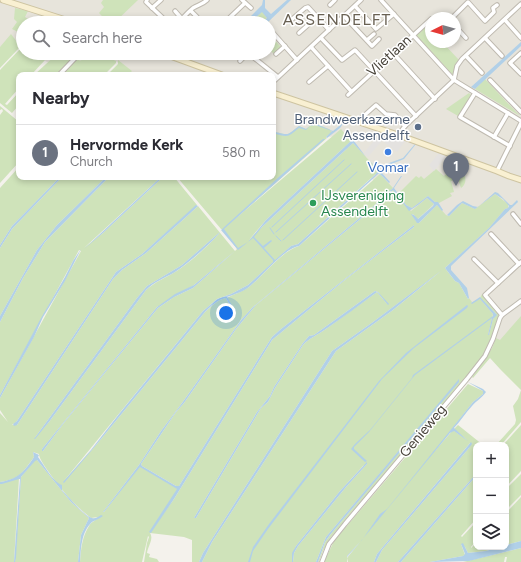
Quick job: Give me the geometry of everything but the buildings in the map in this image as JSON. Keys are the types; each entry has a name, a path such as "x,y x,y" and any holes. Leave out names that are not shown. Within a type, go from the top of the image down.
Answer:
{"street":[{"path":"3,0 53,16"},
{"path":"147,0 146,2 159,16"},
{"path":"152,8 161,0"},
{"path":"185,16 199,4 204,4 207,0"},
{"path":"330,5 335,0"},
{"path":"354,0 356,5 376,29 394,14"},
{"path":"278,77 361,0"},
{"path":"381,0 454,80 521,122 497,171"},
{"path":"458,12 468,1 485,21 494,12 493,8 497,5"},
{"path":"231,16 244,2 250,8"},
{"path":"400,136 402,130 454,80 459,63 521,4"},
{"path":"290,21 306,7 329,30"},
{"path":"191,10 197,16"},
{"path":"175,11 179,16"},
{"path":"344,16 372,46 379,40"},
{"path":"299,33 317,17"},
{"path":"505,20 521,38"},
{"name":"Vlietlaan","path":"328,66 349,93 425,24"},
{"path":"461,33 466,38"},
{"path":"367,40 374,34"},
{"path":"276,36 297,60"},
{"path":"321,38 342,60 355,50 416,116"},
{"path":"486,38 502,56"},
{"path":"276,54 285,46"},
{"path":"309,82 328,66 311,47"},
{"path":"393,53 435,99"},
{"path":"521,53 510,63 521,74"},
{"path":"466,56 482,73"},
{"path":"62,72 73,60"},
{"path":"181,60 214,72"},
{"path":"257,60 272,72"},
{"path":"490,80 521,112"},
{"path":"475,93 460,117 510,146"},
{"path":"276,94 521,179"},
{"path":"358,122 376,105 386,114 395,115 406,126"},
{"path":"494,137 508,113"},
{"path":"513,214 521,224"},
{"path":"490,234 520,263 485,294 502,315 521,301"},
{"path":"474,259 498,283"},
{"name":"Genieweg","path":"322,562 329,544 468,379 485,356 493,339 498,321 502,315"}],"shaded area":[{"path":"0,0 521,0 521,324 502,346 490,337 464,290 447,270 475,209 449,216 407,212 368,175 336,137 299,135 276,150 276,72 130,72 113,60 276,60 276,16 16,16 16,47 0,48"},
{"path":"44,60 97,60 86,65 47,62"},
{"path":"381,132 387,135 368,157 364,153"},
{"path":"391,136 406,140 397,152 384,142"},
{"path":"440,152 447,155 434,171 429,165"}],"green space":[{"path":"103,0 138,0 121,16 102,16 99,13 104,7 101,3"},
{"path":"15,8 28,11 26,16 16,16 16,21 14,19"},
{"path":"262,11 266,16 257,16"},
{"path":"16,23 16,31 12,29"},
{"path":"425,26 425,45 416,35"},
{"path":"11,34 16,41 16,51 0,68 0,47"},
{"path":"276,41 281,47 276,52"},
{"path":"428,48 448,48 459,60 456,63 453,75"},
{"path":"16,53 16,60 45,60 34,72 16,72 16,91 5,104 7,105 16,95 16,108 12,113 0,103 0,70"},
{"path":"50,60 71,60 61,72 37,72"},
{"path":"73,60 80,60 79,61 114,60 116,63 107,72 63,72"},
{"path":"118,60 132,71 110,72 118,64"},
{"path":"485,79 520,116 475,89"},
{"path":"469,93 471,95 458,116 446,109"},
{"path":"0,106 16,119 16,165 0,183 0,115 3,111 2,109 0,110"},
{"path":"313,123 329,129 332,132 229,224 341,129 351,141 266,220 249,240 353,143 379,171 298,244 291,246 248,285 231,294 217,299 203,311 63,482 97,444 205,312 218,301 226,298 232,309 236,310 227,298 249,287 280,258 293,248 299,246 380,174 393,188 375,205 253,307 241,320 161,431 139,465 103,512 140,466 178,489 150,532 174,499 272,340 346,279 414,227 414,225 272,337 179,486 176,486 141,464 176,412 184,403 236,329 256,305 358,221 393,190 411,211 427,198 434,204 417,220 412,214 419,223 437,205 446,215 449,216 462,203 475,209 495,194 508,204 508,208 505,209 489,228 445,268 455,281 459,283 468,299 469,298 472,302 471,303 480,299 493,314 488,335 496,314 480,298 482,294 499,314 489,344 480,361 331,537 319,562 325,542 330,535 459,380 326,537 316,562 293,562 294,553 346,487 367,464 363,466 340,491 296,546 292,556 292,562 202,562 212,542 336,351 393,310 441,271 332,351 203,553 199,562 192,562 192,540 184,537 150,533 151,540 147,553 150,554 149,557 157,559 159,562 144,562 148,536 142,562 80,562 81,548 85,534 90,524 98,517 91,518 71,500 43,464 39,454 33,452 34,457 24,471 17,477 0,482 0,413 8,422 0,410 0,398 81,251 79,250 0,395 0,322 23,278 45,242 106,180 158,180 84,248 103,233 160,180 176,180 197,205 142,254 116,272 17,421 12,425 17,425 113,279 122,270 146,253 198,206 220,232 235,251 237,249 223,229 221,229 180,180 276,180 276,132 288,134 299,126 306,129","holes":["220,232 186,265 156,282 146,290 49,422 34,439 147,286 182,265","235,251 193,288 174,297 158,308 63,424 43,451 42,449 157,307 194,285","375,291 378,292 388,305 377,292 303,345 275,388 268,402 261,408 196,518 194,518 257,412 270,396 274,387 303,343 309,336 314,335"]},
{"path":"436,169 444,176 453,170 463,173 465,179 464,185 461,188 458,179 451,181 454,192 450,193 452,196 439,203 435,202 428,196 412,208 406,205 398,194 416,176 419,178 421,176 424,179"},
{"path":"16,170 16,180 57,180 12,226 0,245 0,188"},
{"path":"59,180 103,180 57,225 37,250 0,316 0,248 12,229"},
{"path":"521,316 521,390 490,358 473,378 472,377 492,348 496,338 500,340"},
{"path":"468,384 483,391 483,394 473,402 433,453 453,430 467,440 454,429 458,425 479,442 473,442 473,477 398,562 376,562 382,550 469,448 470,443 377,554 374,562 348,562 347,558 347,562 324,562 334,541","holes":["360,542 347,558 347,556"]},
{"path":"521,390 521,422 504,442 499,442 515,424 516,420 513,406 518,399"},
{"path":"521,425 521,471 509,484 509,442 506,442"},
{"path":"35,460 37,460 71,502 89,518 81,535 78,562 15,562 21,477"},
{"path":"521,474 521,495 509,507 509,486"},
{"path":"19,478 14,562 0,562 0,484"},
{"path":"473,479 473,522 461,536 462,537 473,525 473,545 471,548 473,546 473,550 489,550 468,553 465,547 461,544 465,555 463,556 430,562 401,562"},
{"path":"521,497 521,541 509,544 509,514 509,510"},
{"path":"521,548 521,562 506,562 507,557 505,557 504,562 463,562"}],"water":[{"path":"263,0 265,0 265,8 271,14 287,0 291,0 274,16 265,16 262,12 257,16 251,16 262,5"},
{"path":"521,42 521,46 475,89 471,87"},
{"path":"344,122 340,128 327,138 326,137 332,131 315,125 310,126 314,123 333,131"},
{"path":"299,126 306,129 310,126 306,130 299,128 289,136 276,134 276,132 288,134"},
{"path":"323,139 325,139 224,229 238,248 248,242 238,250 221,230 280,176"},
{"path":"351,141 354,141 366,157 353,143 262,227 254,237 263,246 271,240 272,241 264,248 275,260 291,246 298,244 375,175 378,171 369,160 380,171 389,163 403,158 416,144 404,159 389,165 381,172 390,182 389,183 380,174 378,174 299,246 286,252 280,257 249,287 242,292 227,297 234,309 237,311 232,309 226,298 217,301 212,305 64,483 63,482 91,450 203,311 217,299 231,294 248,285 273,262 273,260 253,238 248,242 266,220"},
{"path":"401,176 394,188 406,205 412,208 428,196 435,202 438,202 443,210 442,211 437,205 419,223 417,223 411,214 418,219 434,204 427,198 409,211 393,190 358,221 256,305 236,329 184,403 176,412 141,464 176,486 179,486 272,337 414,225 414,227 346,279 272,340 174,499 151,533 149,532 177,489 140,467 103,512 139,465 161,431 241,320 253,307 375,205 393,188"},
{"path":"57,180 59,180 12,229 0,248 0,245 12,226"},
{"path":"103,180 106,180 45,242 23,278 0,322 0,316 37,250 57,225"},
{"path":"158,180 160,180 103,233 84,249"},
{"path":"495,192 498,193 510,205 517,200 518,202 451,266 451,270 467,288 468,299 459,283 455,281 445,268 489,228 509,206 503,199 495,194 480,205"},
{"path":"463,201 478,207 475,209 462,203 449,216 447,215"},
{"path":"196,205 198,206 146,253 122,270 113,279 17,425 14,426 13,424 17,421 116,272 142,254"},
{"path":"220,232 206,247 185,265 153,284 146,290 49,422 34,439 147,286 182,265"},
{"path":"81,249 65,281 43,317 34,337 0,398 0,395 41,318"},
{"path":"235,251 193,288 174,297 158,308 42,451 42,449 157,307 175,294 194,285"},
{"path":"442,270 393,310 336,351 212,542 202,562 199,562 203,553 332,351"},
{"path":"375,291 378,292 389,304 388,305 377,292 303,345 275,388 268,402 261,408 196,518 194,518 257,412 270,396 274,387 303,343 309,336 314,335"},
{"path":"480,297 497,315 493,319 489,335 492,318 415,375 369,432 354,447 354,449 367,461 365,462 351,449 370,430 413,375 493,316 493,314 480,299 472,304 471,303"},
{"path":"467,305 467,308 414,348 382,379 268,529 253,551 250,562 248,562 253,547 269,524 379,381 406,353"},
{"path":"459,379 459,382 330,535 325,542 318,562 316,562 326,537"},
{"path":"468,382 483,389 486,392 454,428 468,441 454,431 450,433 363,538 380,514 387,509 473,402 483,394 483,391"},
{"path":"471,442 472,444 469,448 382,550 376,562 374,562 377,554"},
{"path":"33,452 39,455 38,457 49,473 62,485 62,490 81,510 92,518 101,515 103,516 88,526 82,541 80,562 78,562 81,535 89,518 71,502 37,460 21,477 16,558 14,562 20,479 2,484 0,484 0,482 12,479 20,474 34,457"},
{"path":"367,462 367,464 346,487 298,546 294,553 292,562 292,553 296,546 340,491"},
{"path":"473,477 473,479 401,562 398,562"},
{"path":"521,541 521,548 469,561 430,562 463,556 465,554 461,544 463,543 468,553 489,550 509,550 509,544"}],"waterway":[{"path":"272,227 344,160"},
{"path":"276,232 351,164"},
{"path":"283,240 357,172"},
{"path":"270,228 274,234"},
{"path":"276,236 281,241"}],"place":[{"name":"Brandweerkazerne Assendelft","path":"418,127"},
{"name":"Vomar","path":"388,152"},
{"name":"Hervormde Kerk","path":"456,186"},
{"name":"IJsvereniging Assendelft","path":"313,203"}],"district":[{"name":"ASSENDELFT","path":"337,19"}]}
